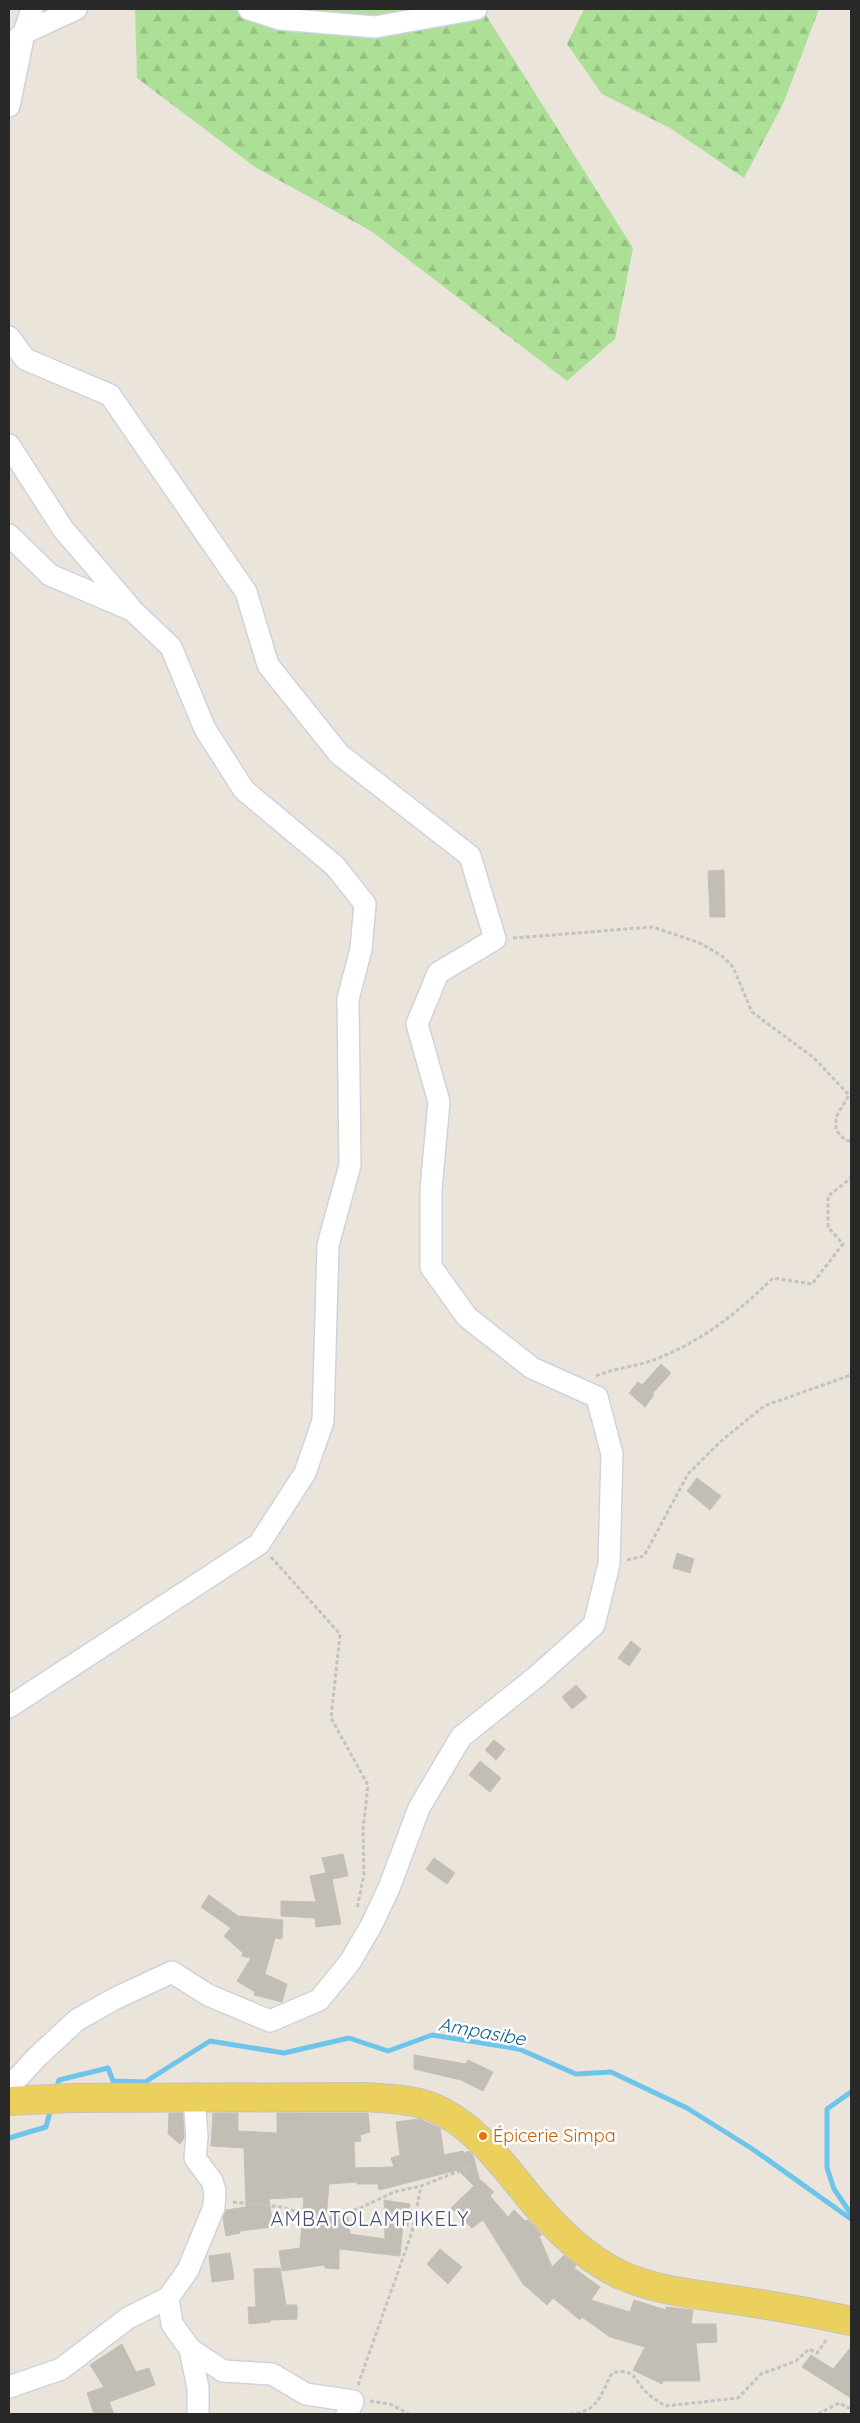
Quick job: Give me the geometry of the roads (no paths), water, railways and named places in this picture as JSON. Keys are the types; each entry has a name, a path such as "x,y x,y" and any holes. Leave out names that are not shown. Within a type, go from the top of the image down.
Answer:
{"main road":[{"path":"17,2101 70,2098 365,2096 405,2100 432,2107 457,2121 497,2158 562,2233 589,2255 621,2275 665,2290 807,2311 844,2319"}],"street":[{"path":"9,106 17,39 32,9"},
{"path":"17,39 76,9"},
{"path":"249,9 280,19 375,27 476,9"},
{"path":"9,337 25,359 110,395 246,592 268,665 339,754 470,856 495,939 438,973 417,1024 439,1102 431,1189 431,1267 466,1317 532,1368 597,1396 612,1454 609,1564 594,1625 536,1677 461,1737 418,1808 389,1888 371,1926 350,1962 319,2000 270,2021 208,1995 172,1972 114,1999 77,2020 38,2056 14,2082 17,2101"},
{"path":"9,445 63,530 132,610 171,647 204,729 244,790 335,866 366,904 361,949 348,999 350,1165 328,1245 323,1421 304,1474 259,1544 9,1707"},
{"path":"9,536 50,575 132,610"},
{"path":"9,2386 61,2369 128,2318 168,2298 188,2270 214,2207 215,2190 212,2181 195,2158 197,2137 194,2097"},
{"path":"168,2298 172,2324 190,2348 223,2371 272,2374 306,2394 350,2408"},
{"path":"190,2348 198,2388 198,2414"}],"waterway":[{"name":"Ampasibe","path":"56,2090 59,2080 108,2068 113,2081 145,2082 210,2041 284,2053 349,2038 388,2051 432,2035 519,2049 576,2074 611,2072 687,2108 754,2150 851,2219"},
{"path":"851,2092 827,2109 827,2168 834,2189 851,2214"},
{"name":"Ampasibe","path":"9,2138 46,2127 51,2108"}],"place":[{"name":"Épicerie Simpa","path":"483,2136"}],"district":[{"name":"AMBATOLAMPIKELY","path":"370,2219"}]}
